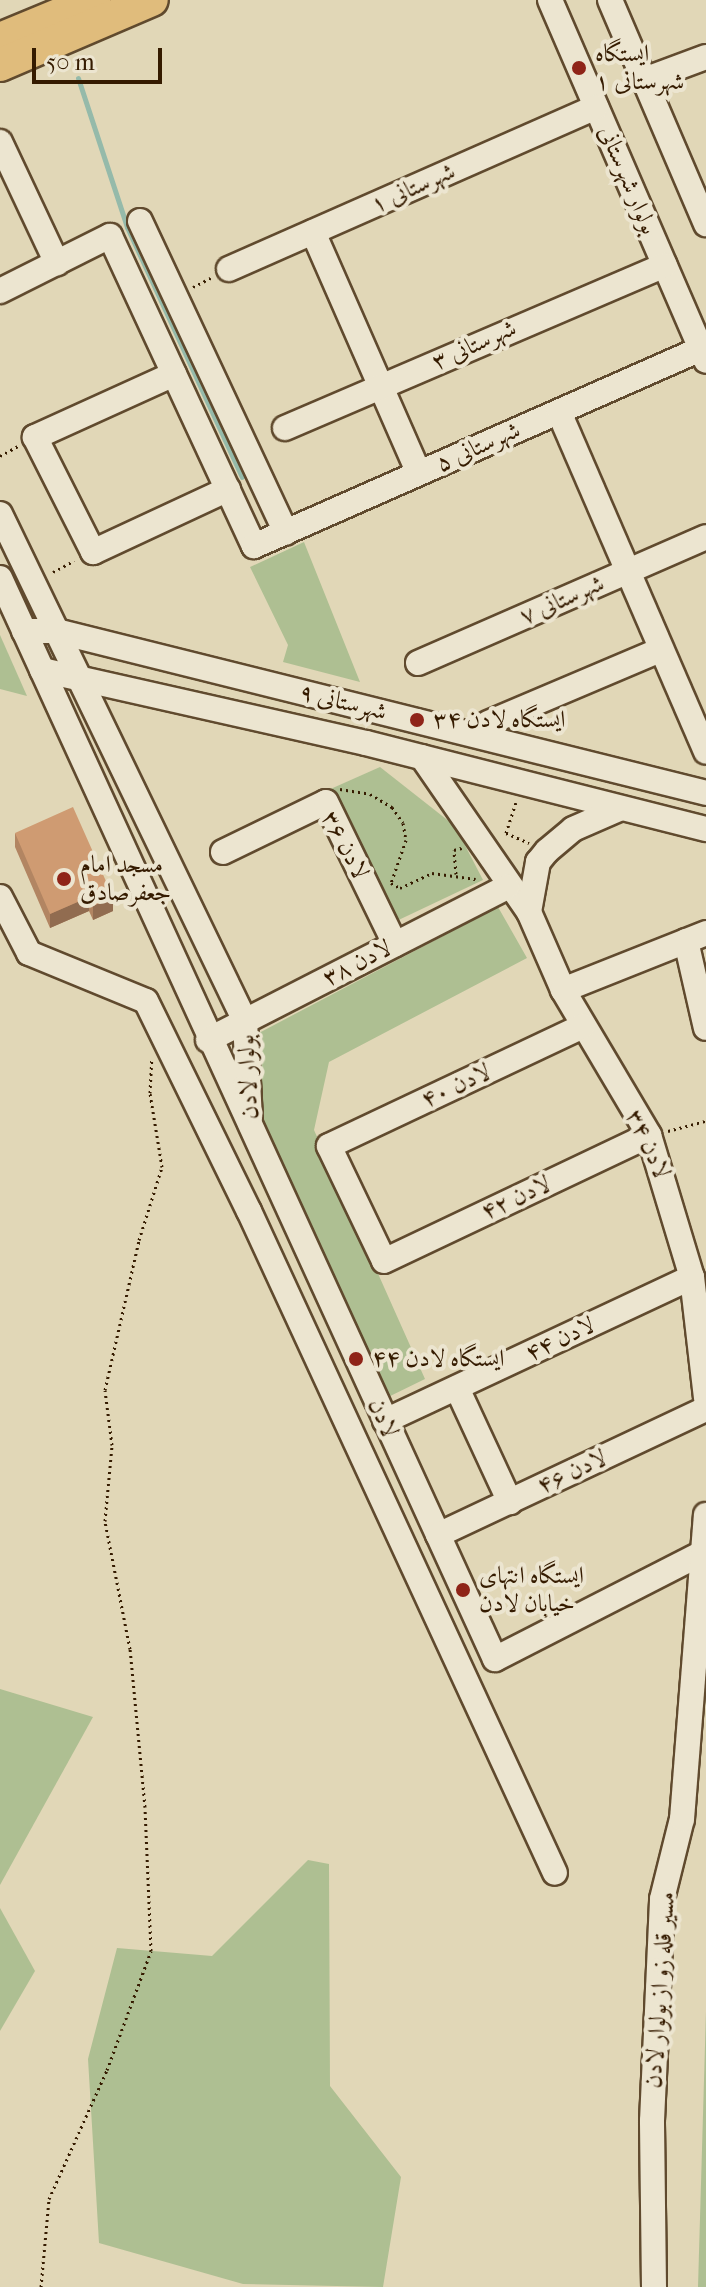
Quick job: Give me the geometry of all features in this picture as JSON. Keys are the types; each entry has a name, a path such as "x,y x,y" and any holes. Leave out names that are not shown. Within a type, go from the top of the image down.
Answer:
{"main road":[{"path":"0,39 94,0"},
{"path":"0,65 152,0"}],"street":[{"name":"بولوار شهرستانی","path":"550,0 704,352"},
{"path":"610,0 706,224"},
{"path":"644,80 706,57"},
{"name":"شهرستانی ۱","path":"229,269 596,107"},
{"path":"0,142 57,263"},
{"path":"140,221 286,532"},
{"path":"313,232 419,473"},
{"path":"0,291 110,236 228,489 93,552 35,437 174,374"},
{"name":"شهرستانی ۳","path":"285,428 665,265"},
{"name":"شهرستانی ۵","path":"228,489 254,546 704,352"},
{"path":"559,412 706,752"},
{"name":"بولوار لادن","path":"0,514 245,1021 251,1134"},
{"name":"شهرستانی ۷","path":"418,663 705,539"},
{"name":"بولوار لادن","path":"0,578 251,1134"},
{"name":"شهرستانی ۹","path":"24,631 56,631 706,793"},
{"path":"488,723 660,650"},
{"path":"42,670 77,675 422,757 706,829"},
{"name":"لادن ۳۴","path":"422,757 486,844 507,887 529,912 563,990 649,1135 692,1277 706,1398"},
{"name":"لادن ۳۶","path":"223,852 326,802 395,944"},
{"path":"529,912 538,862 547,851 573,829 621,808"},
{"name":"لادن ۳۸","path":"208,1040 507,887"},
{"path":"0,897 29,953 146,1001 256,1225 555,1873"},
{"path":"563,990 696,937 706,1028"},
{"name":"لادن ۴۰","path":"384,1261 329,1146 583,1026"},
{"name":"لادن","path":"251,1134 495,1659 704,1552"},
{"name":"لادن ۴۲","path":"384,1261 649,1135"},
{"name":"لادن ۴۴","path":"385,1421 692,1277"},
{"path":"457,1388 510,1502"},
{"name":"لادن ۴۶","path":"438,1535 706,1409"},
{"path":"704,1552 706,1515"},
{"name":"مسیر قله زو از بولوار لادن","path":"654,2287 652,2121 662,1899 682,1819 704,1552"}],"path":[{"path":"176,296 229,269"},
{"path":"31,583 93,552"},
{"path":"326,802 340,789 370,794 392,807 406,840 391,883 400,888 432,873 507,887"},
{"path":"41,2287 49,2199 107,2070 151,1951 145,1807 130,1649 105,1521 112,1445 105,1390 139,1240 162,1167 150,1093 153,1056"},
{"path":"649,1135 706,1121"}],"green space":[{"path":"304,542 360,682 283,662 288,645 250,567"},
{"path":"0,635 27,696 0,689"},
{"path":"380,767 455,826 483,880 388,925 326,791"},
{"path":"498,907 527,958 329,1062 314,1130 425,1379 380,1401 270,1164 253,1092 257,1034"},
{"path":"0,1689 93,1717 0,1885"},
{"path":"308,1860 329,1864 330,2086 401,2177 383,2287 243,2284 99,2243 88,2059 117,1948 212,1956"},
{"path":"0,1908 35,1971 0,2031"},
{"path":"706,2011 706,2287 698,2287"}],"building":[{"name":"مسجد امام جعفرصادق","path":"73,807 113,897 93,906 89,897 50,914 15,833"}],"waterway":[{"path":"78,78 127,227 242,477"}],"place":[{"name":"ایستگاه شهرستانی ۱","path":"579,68"},
{"name":"ایستگاه لادن ۳۴","path":"417,720"},
{"name":"مسجد امام جعفرصادق","path":"64,879"},
{"name":"ایستگاه لادن ۴۴","path":"356,1359"},
{"name":"ایستگاه انتهای خیابان لادن","path":"463,1590"}]}
